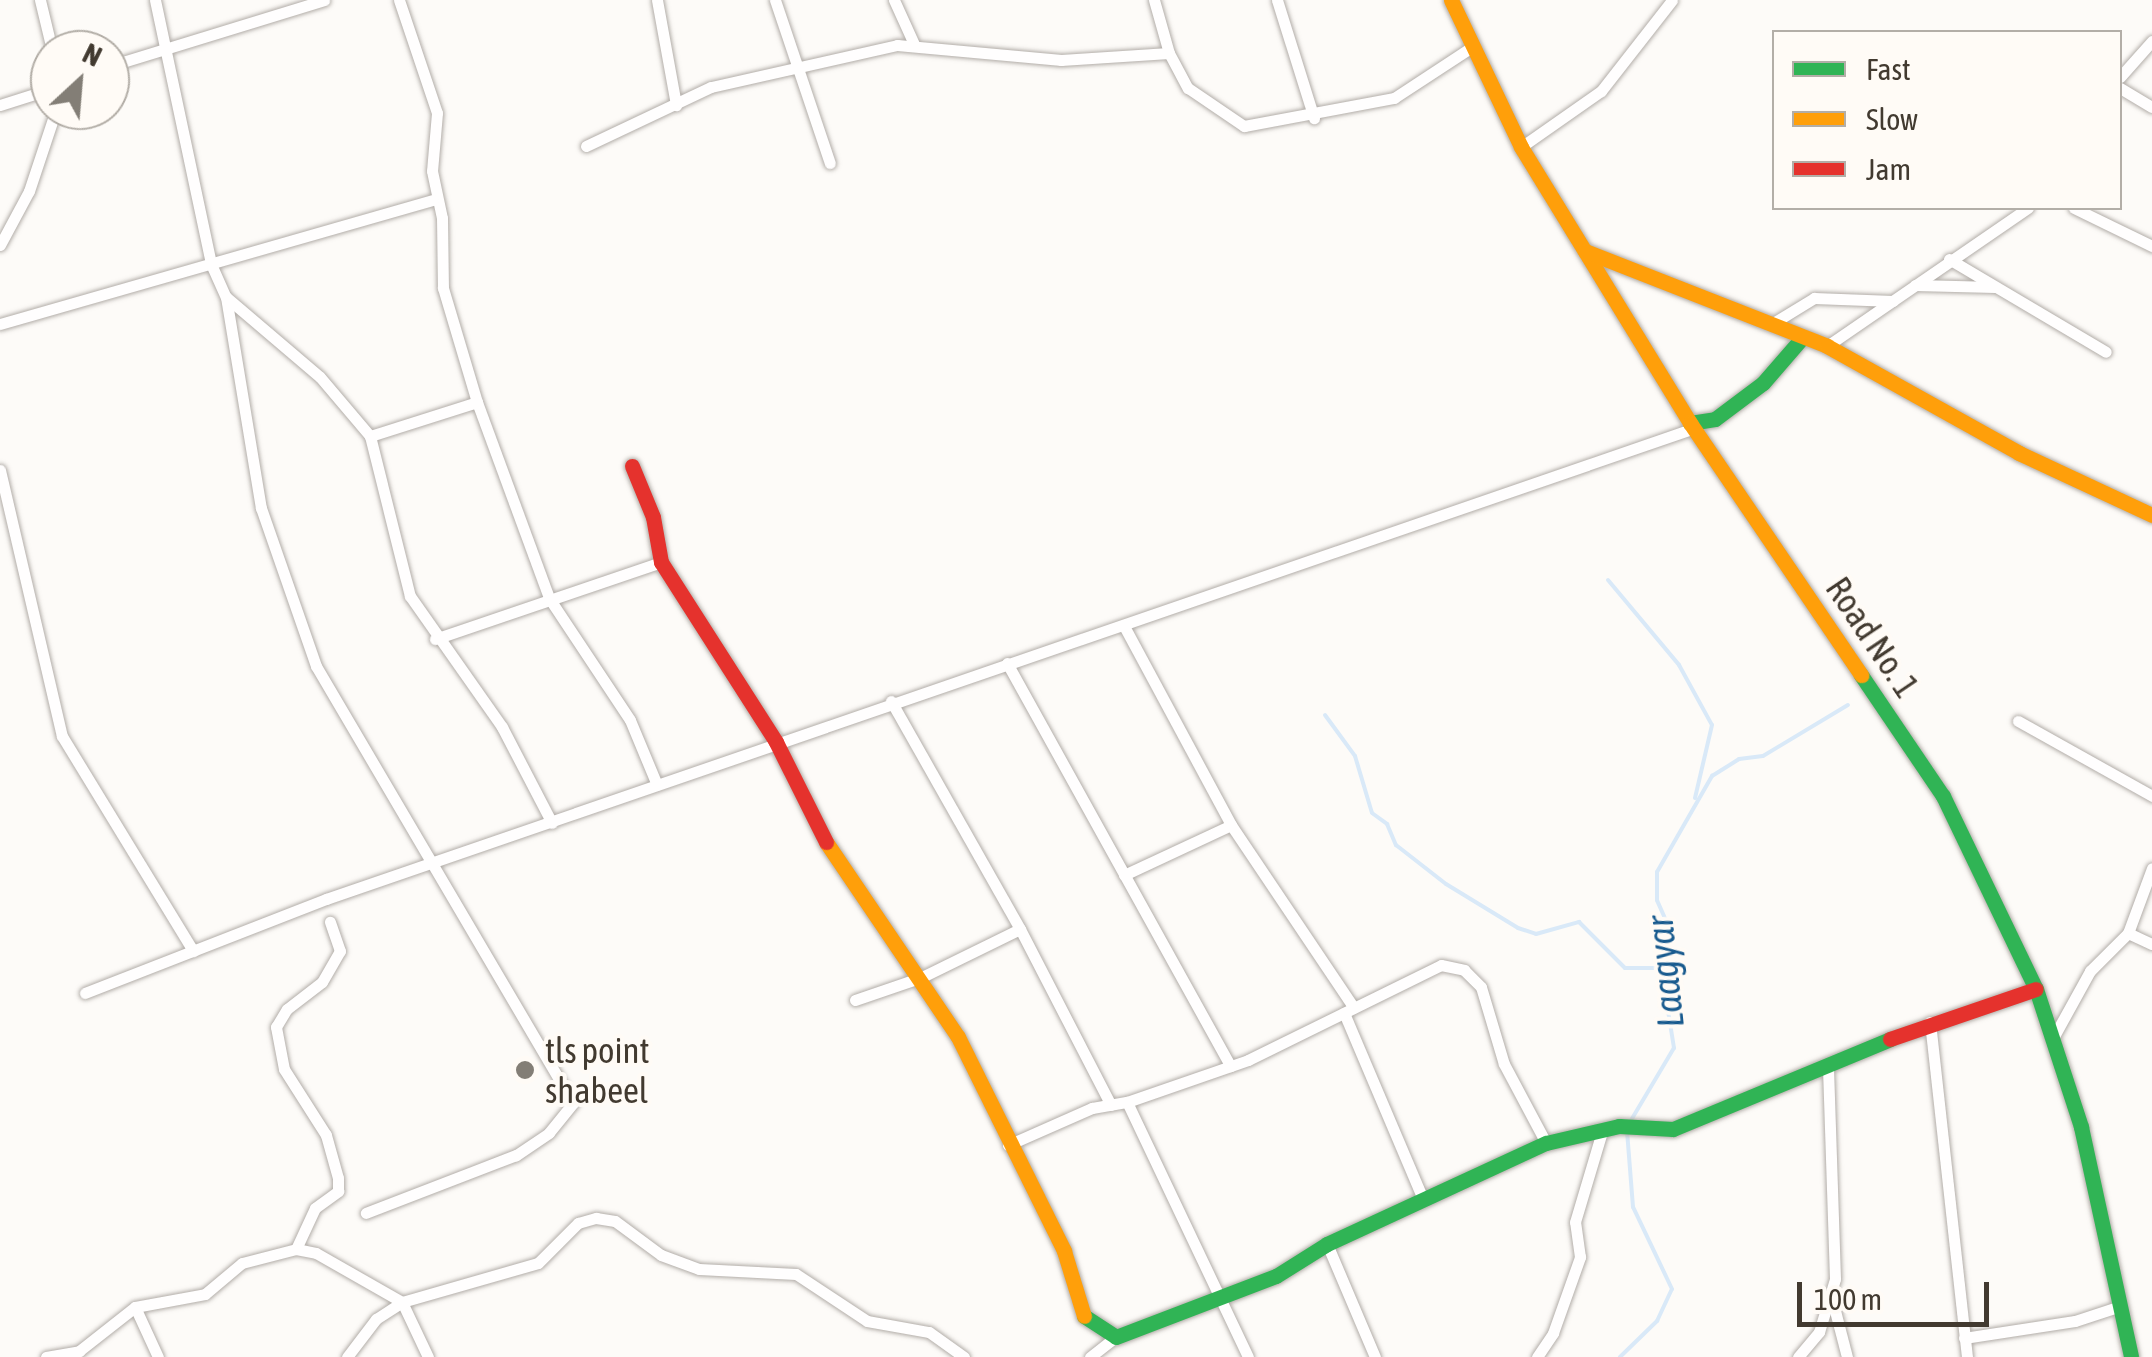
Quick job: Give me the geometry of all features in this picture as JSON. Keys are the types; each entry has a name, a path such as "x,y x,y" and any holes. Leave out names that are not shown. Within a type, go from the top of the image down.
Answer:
{"main road":[{"name":"Road No. 1","path":"1450,0 1521,148 1693,425 1943,796 2036,988 2081,1126 2131,1357"},
{"path":"1586,252 1827,346 2019,453 2152,515"},
{"path":"1693,425 1715,418 1763,383 1802,338"},
{"path":"632,466 654,518 661,562 776,742 836,862 922,978 958,1037 1008,1145 1064,1251 1078,1308 1087,1322 1116,1336 1276,1276 1327,1244 1546,1143 1604,1128 1673,1129 1930,1022 2036,988"}],"street":[{"path":"40,0 47,30"},
{"path":"155,0 211,264 226,298 261,508 316,666 429,864 574,1103 549,1132 516,1156 366,1214"},
{"path":"130,58 289,5 324,0"},
{"path":"399,0 437,113 433,200 442,218 443,288 477,402 549,598 623,707 657,785"},
{"path":"658,0 676,105"},
{"path":"775,0 830,163"},
{"path":"894,0 914,44"},
{"path":"1154,0 1169,53 1188,88 1244,126 1314,118 1394,98 1470,48"},
{"path":"1277,0 1314,118"},
{"path":"1521,148 1600,91 1672,0"},
{"path":"2122,75 2152,41"},
{"path":"586,146 711,87 914,44 1061,60 1169,53"},
{"path":"2122,89 2152,107"},
{"path":"0,106 30,96"},
{"path":"0,244 28,191 49,130"},
{"path":"0,324 433,200"},
{"path":"1827,346 2025,210"},
{"path":"2078,210 2152,246"},
{"path":"1949,259 2106,352"},
{"path":"1915,285 1997,287"},
{"path":"226,298 320,377 370,436 388,486 400,568 435,638 502,728 552,823"},
{"path":"1770,325 1814,298 1893,301"},
{"path":"370,436 477,402"},
{"path":"85,992 429,864 891,701 1124,626 1693,425"},
{"path":"0,470 62,736 193,950"},
{"path":"435,638 661,562"},
{"path":"1124,626 1231,824 1349,1010 1423,1200"},
{"path":"1007,664 1230,1066"},
{"path":"891,701 1020,929 1111,1105"},
{"path":"2018,721 2152,796"},
{"path":"1124,875 1231,824"},
{"path":"2052,1039 2090,971 2128,933 2152,868"},
{"path":"296,1248 315,1208 338,1191 338,1178 326,1135 284,1069 276,1027 288,1008 322,982 340,951 330,922"},
{"path":"856,1000 922,978 1020,929"},
{"path":"2128,933 2152,944"},
{"path":"1008,1145 1111,1105 1230,1066 1441,965 1464,970 1481,987 1504,1064 1546,1143"},
{"path":"1930,1022 1968,1357"},
{"path":"1828,1066 1832,1302 1847,1357"},
{"path":"1127,1102 1248,1357"},
{"path":"1537,1357 1553,1333 1580,1257 1574,1222 1604,1128"},
{"path":"346,1357 376,1319 402,1302 538,1263 578,1224 596,1218 616,1221 661,1255 699,1270 780,1268 796,1274 867,1321 929,1332 964,1357"},
{"path":"1327,1244 1375,1357"},
{"path":"46,1357 79,1351 134,1308 205,1294 242,1263 296,1248 316,1252 402,1302 428,1357"},
{"path":"1798,1357 1832,1302"},
{"path":"1964,1338 2075,1320 2122,1306"},
{"path":"134,1308 158,1357"},
{"path":"1090,1357 1116,1336"}],"waterway":[{"path":"1608,580 1679,665 1712,725 1695,798"},
{"name":"Laagyar","path":"1630,1122 1674,1048 1661,967 1668,925 1657,900 1657,872 1712,776 1739,759 1763,756 1848,705"},
{"path":"1325,715 1355,756 1372,813 1387,824 1396,845 1446,884 1518,928 1536,934 1579,922 1625,968 1659,968"},
{"name":"Laagyar","path":"1620,1357 1657,1321 1672,1289 1633,1207 1627,1131"}],"traffic: fast":[{"path":"1690,423 1715,419 1763,383 1802,338"},
{"path":"1861,675 1943,796 2036,989 2081,1127 2131,1357"},
{"path":"1084,1316 1116,1337 1276,1276 1327,1244 1546,1143 1619,1126 1673,1129 1890,1039"}],"traffic: slow":[{"path":"1451,0 1521,147 1690,423 1861,675"},
{"path":"1585,251 1827,346 2019,453 2152,515"},
{"path":"826,842 958,1037 1064,1251 1084,1316"}],"traffic: jam":[{"path":"632,466 653,517 661,562 776,742 826,842"},
{"path":"1890,1039 2036,989"}],"place":[{"name":"tls point shabeel","path":"525,1070"}]}
